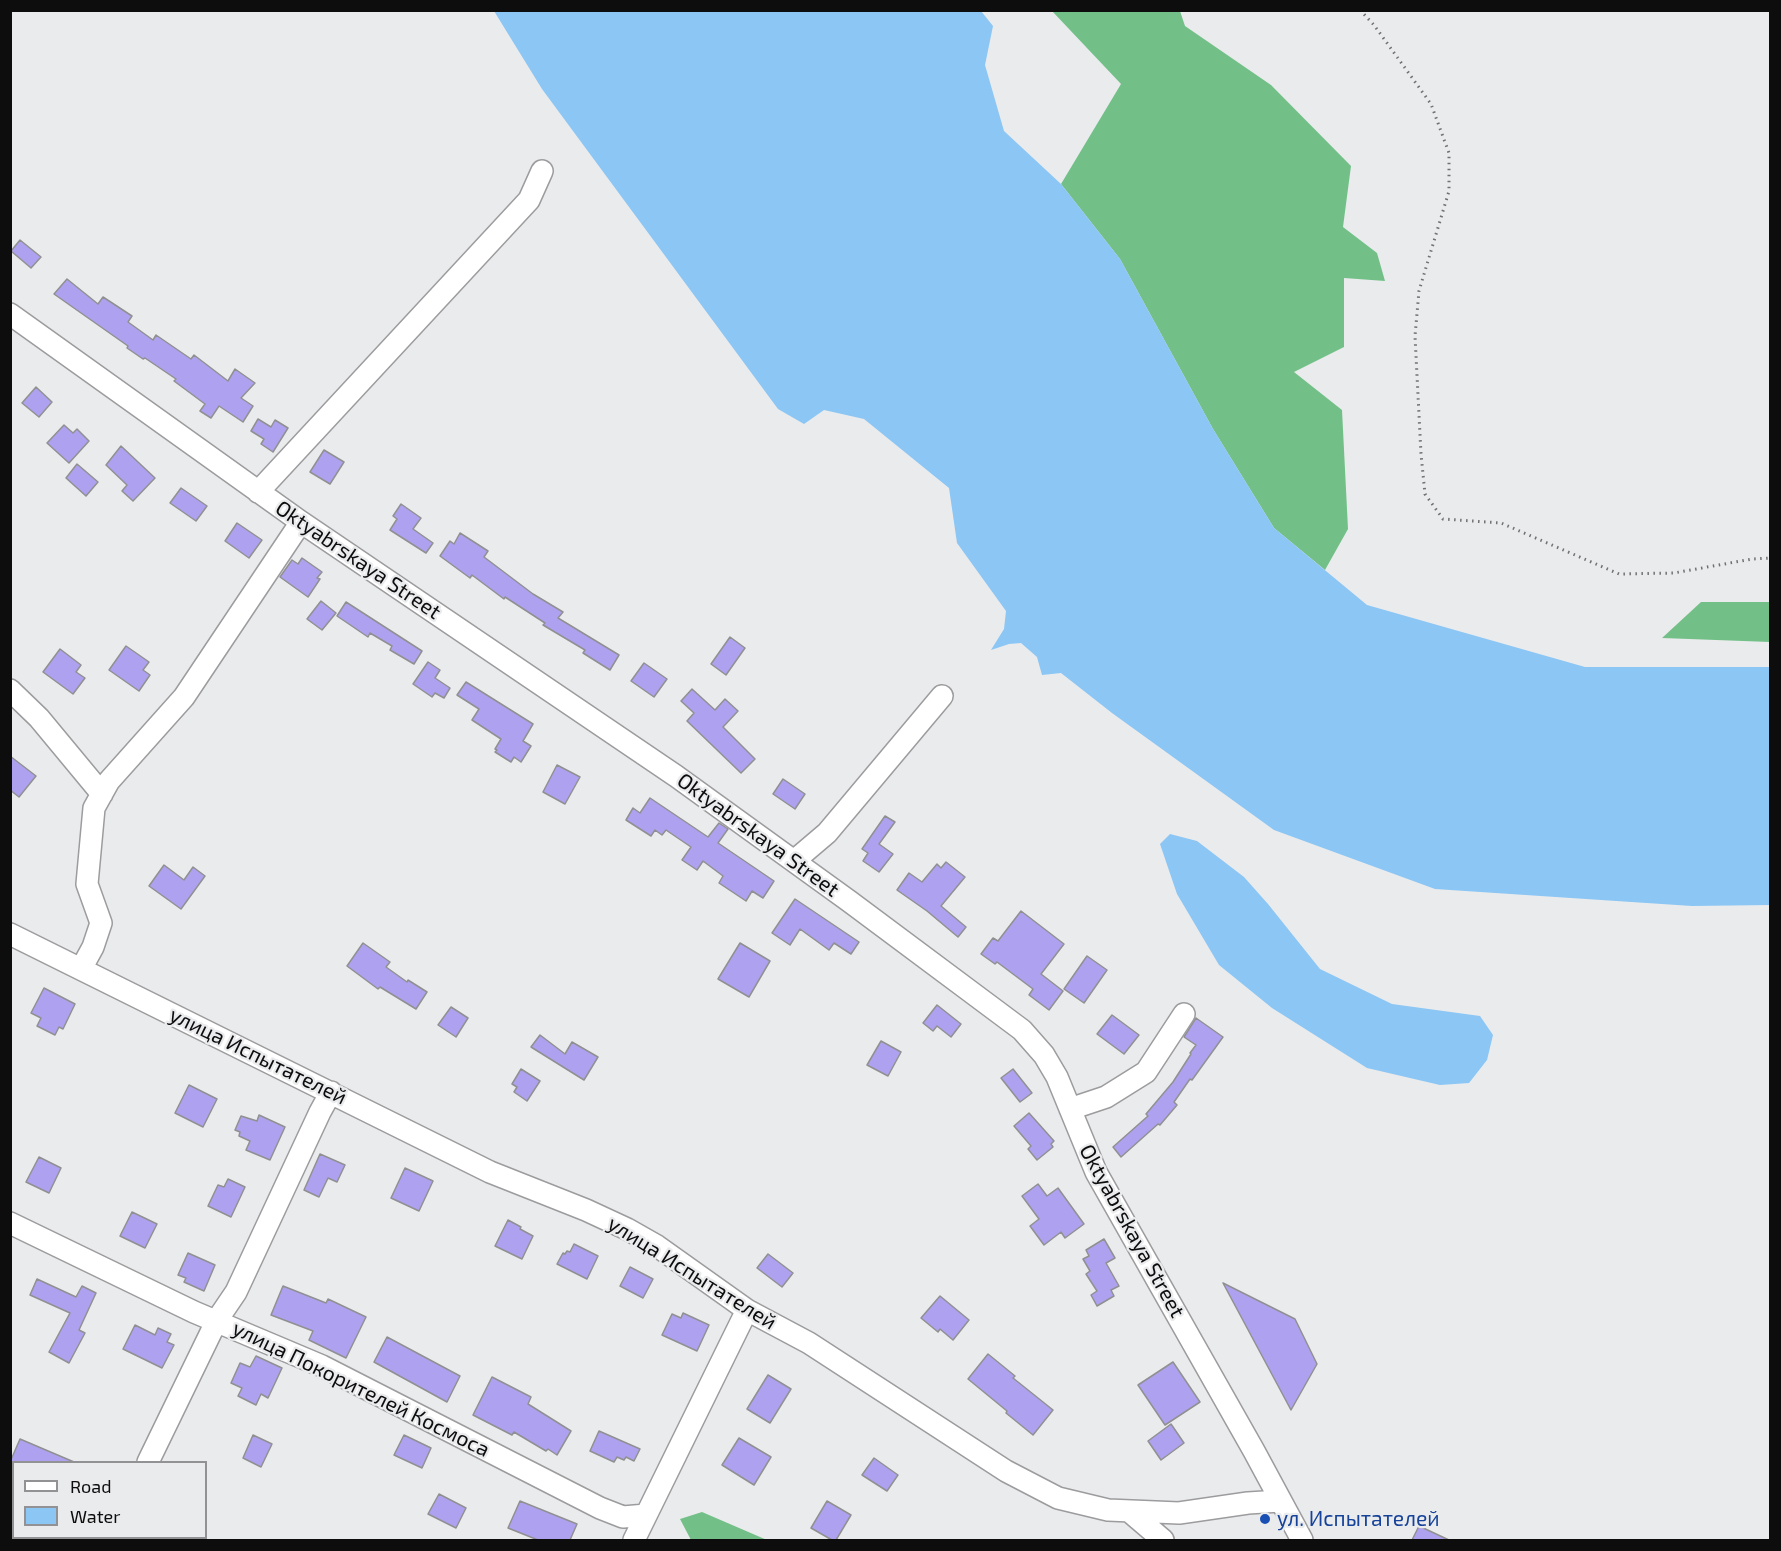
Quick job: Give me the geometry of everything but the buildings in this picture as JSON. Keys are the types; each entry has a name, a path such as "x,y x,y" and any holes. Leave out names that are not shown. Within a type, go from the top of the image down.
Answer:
{"street":[{"path":"258,492 529,200 542,171"},
{"name":"Oktyabrskaya Street","path":"10,315 301,522 666,770 795,861 1022,1030 1044,1055 1057,1077 1096,1172 1249,1441 1302,1540"},
{"path":"81,969 93,947 101,923 87,884 94,808 110,781 184,698 301,522"},
{"path":"10,690 39,718 102,794"},
{"path":"795,861 827,833 942,696"},
{"name":"улица Испытателей","path":"10,934 490,1172 627,1229 657,1246 747,1310 809,1343 1006,1471 1058,1498 1108,1510 1179,1513 1280,1501"},
{"path":"1070,1109 1106,1096 1146,1072 1184,1014"},
{"path":"148,1461 217,1320 236,1292 320,1112 332,1092"},
{"name":"улица Покорителей Космоса","path":"10,1223 194,1312 322,1366 600,1509 623,1517 646,1515"},
{"path":"633,1540 747,1310"},
{"path":"1130,1511 1163,1540"}],"path":[{"path":"1360,10 1431,104 1449,153 1449,191 1419,291 1415,336 1425,494 1443,519 1501,523 1619,574 1674,573 1770,558"}],"green space":[{"path":"1052,11 1180,11 1185,26 1271,85 1351,166 1343,227 1377,253 1385,281 1344,278 1344,347 1294,372 1342,410 1348,529 1325,570 1274,528 1213,429 1120,259 1061,184 1121,84"},
{"path":"1701,602 1770,602 1770,642 1662,638"},
{"path":"702,1512 767,1540 691,1540 680,1519"}],"water":[{"path":"494,11 981,11 993,26 985,65 1004,131 1061,184 1120,259 1213,429 1274,528 1367,605 1585,667 1770,667 1770,905 1692,906 1435,889 1274,830 1112,713 1061,673 1042,675 1037,657 1021,643 991,650 1004,629 1006,611 957,543 949,488 864,419 824,410 804,424 778,409 542,89"},
{"path":"1170,834 1197,841 1244,877 1320,969 1392,1004 1480,1016 1493,1035 1487,1060 1469,1083 1440,1085 1367,1068 1272,1008 1219,965 1177,894 1160,844"}],"place":[{"name":"ул. Испытателей","path":"1265,1519"}]}
